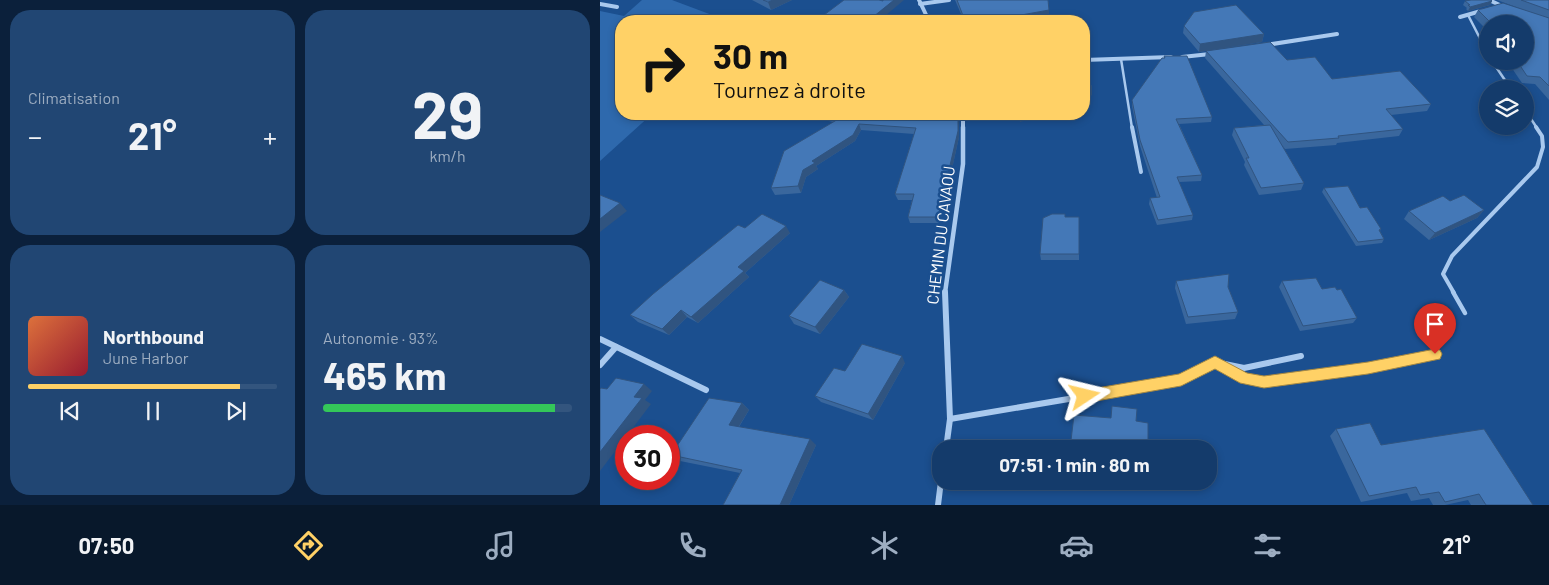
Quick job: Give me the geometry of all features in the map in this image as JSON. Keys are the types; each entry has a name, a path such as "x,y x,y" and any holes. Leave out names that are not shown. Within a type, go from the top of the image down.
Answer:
{"street":[{"path":"926,15 920,2 949,0"},
{"path":"1489,0 1507,9"},
{"path":"600,4 617,7"},
{"path":"1491,8 1499,6"},
{"path":"1460,17 1483,10"},
{"path":"1265,45 1337,34"},
{"path":"1090,60 1189,57 1217,53"},
{"name":"CHEMIN DU CAVAOU","path":"947,440 950,419 944,300 963,164 963,120"},
{"path":"600,339 706,390"},
{"path":"600,365 616,347"},
{"path":"950,419 1181,380 1215,362 1244,368 1301,356"},
{"path":"938,505 940,490"}],"lane":[{"path":"1468,15 1479,36"},
{"path":"1121,59 1129,113 1141,172"},
{"path":"1465,313 1443,274 1452,256 1537,168 1543,147 1542,136 1534,124"},
{"path":"1215,362 1245,378 1264,382 1368,368 1435,354"}],"shaded area":[{"path":"642,0 672,0 712,15 625,15"},
{"path":"600,11 619,15 615,15 615,120 645,120 600,161"}],"building":[{"path":"844,0 894,0 875,15 824,15"},
{"path":"957,0 1048,0 1049,10 1021,15 963,15"},
{"path":"1521,0 1549,0 1549,10"},
{"path":"1465,1 1492,1 1470,7"},
{"path":"1503,3 1549,18 1549,86 1540,77 1527,76 1523,70 1534,70 1534,15 1483,15 1478,10"},
{"path":"1236,5 1264,34 1200,44 1184,26 1194,12"},
{"path":"1270,42 1287,60 1315,57 1332,79 1400,71 1431,104 1386,109 1403,129 1338,136 1339,138 1288,142 1206,51"},
{"path":"1164,56 1187,56 1212,117 1176,119 1202,175 1177,177 1193,215 1158,220 1150,198 1160,197 1140,140 1132,100 1162,58 1165,58"},
{"path":"837,120 958,120 958,131 938,217 908,217 914,194 895,194 916,128 859,124 853,135 812,161 815,163 803,170 798,186 771,188 784,151"},
{"path":"1270,125 1304,183 1261,188 1234,128"},
{"path":"1348,186 1360,208 1367,207 1381,229 1379,230 1384,239 1358,242 1324,188"},
{"path":"600,195 620,203 600,219"},
{"path":"1464,195 1484,210 1435,233 1409,211 1443,196 1450,201"},
{"path":"762,214 786,226 738,267 744,271 691,317 681,310 662,329 630,315 738,225 745,228"},
{"path":"1052,214 1065,214 1065,217 1079,217 1079,254 1040,254 1043,218"},
{"path":"1229,274 1228,287 1238,312 1188,317 1176,281"},
{"path":"1316,278 1322,289 1335,287 1337,290 1341,289 1357,318 1303,326 1282,281"},
{"path":"820,280 844,290 815,327 789,316"},
{"path":"862,344 902,356 868,414 815,396 834,368 845,371"},
{"path":"616,378 644,384 634,397 642,398 621,425 615,425 615,433 600,452 600,389 607,389"},
{"path":"709,398 742,403 729,425 810,439 780,505 723,505 742,470 680,457 680,442"},
{"path":"1112,406 1137,409 1136,421 1148,423 1148,440 1071,440 1074,415 1111,418"},
{"path":"1370,423 1381,445 1484,429 1533,505 1486,505 1479,494 1445,502 1439,492 1420,495 1416,487 1369,496 1336,429"}],"route":[{"path":"1085,396 1181,380 1215,362 1245,378 1264,382 1368,368 1435,354"}]}
